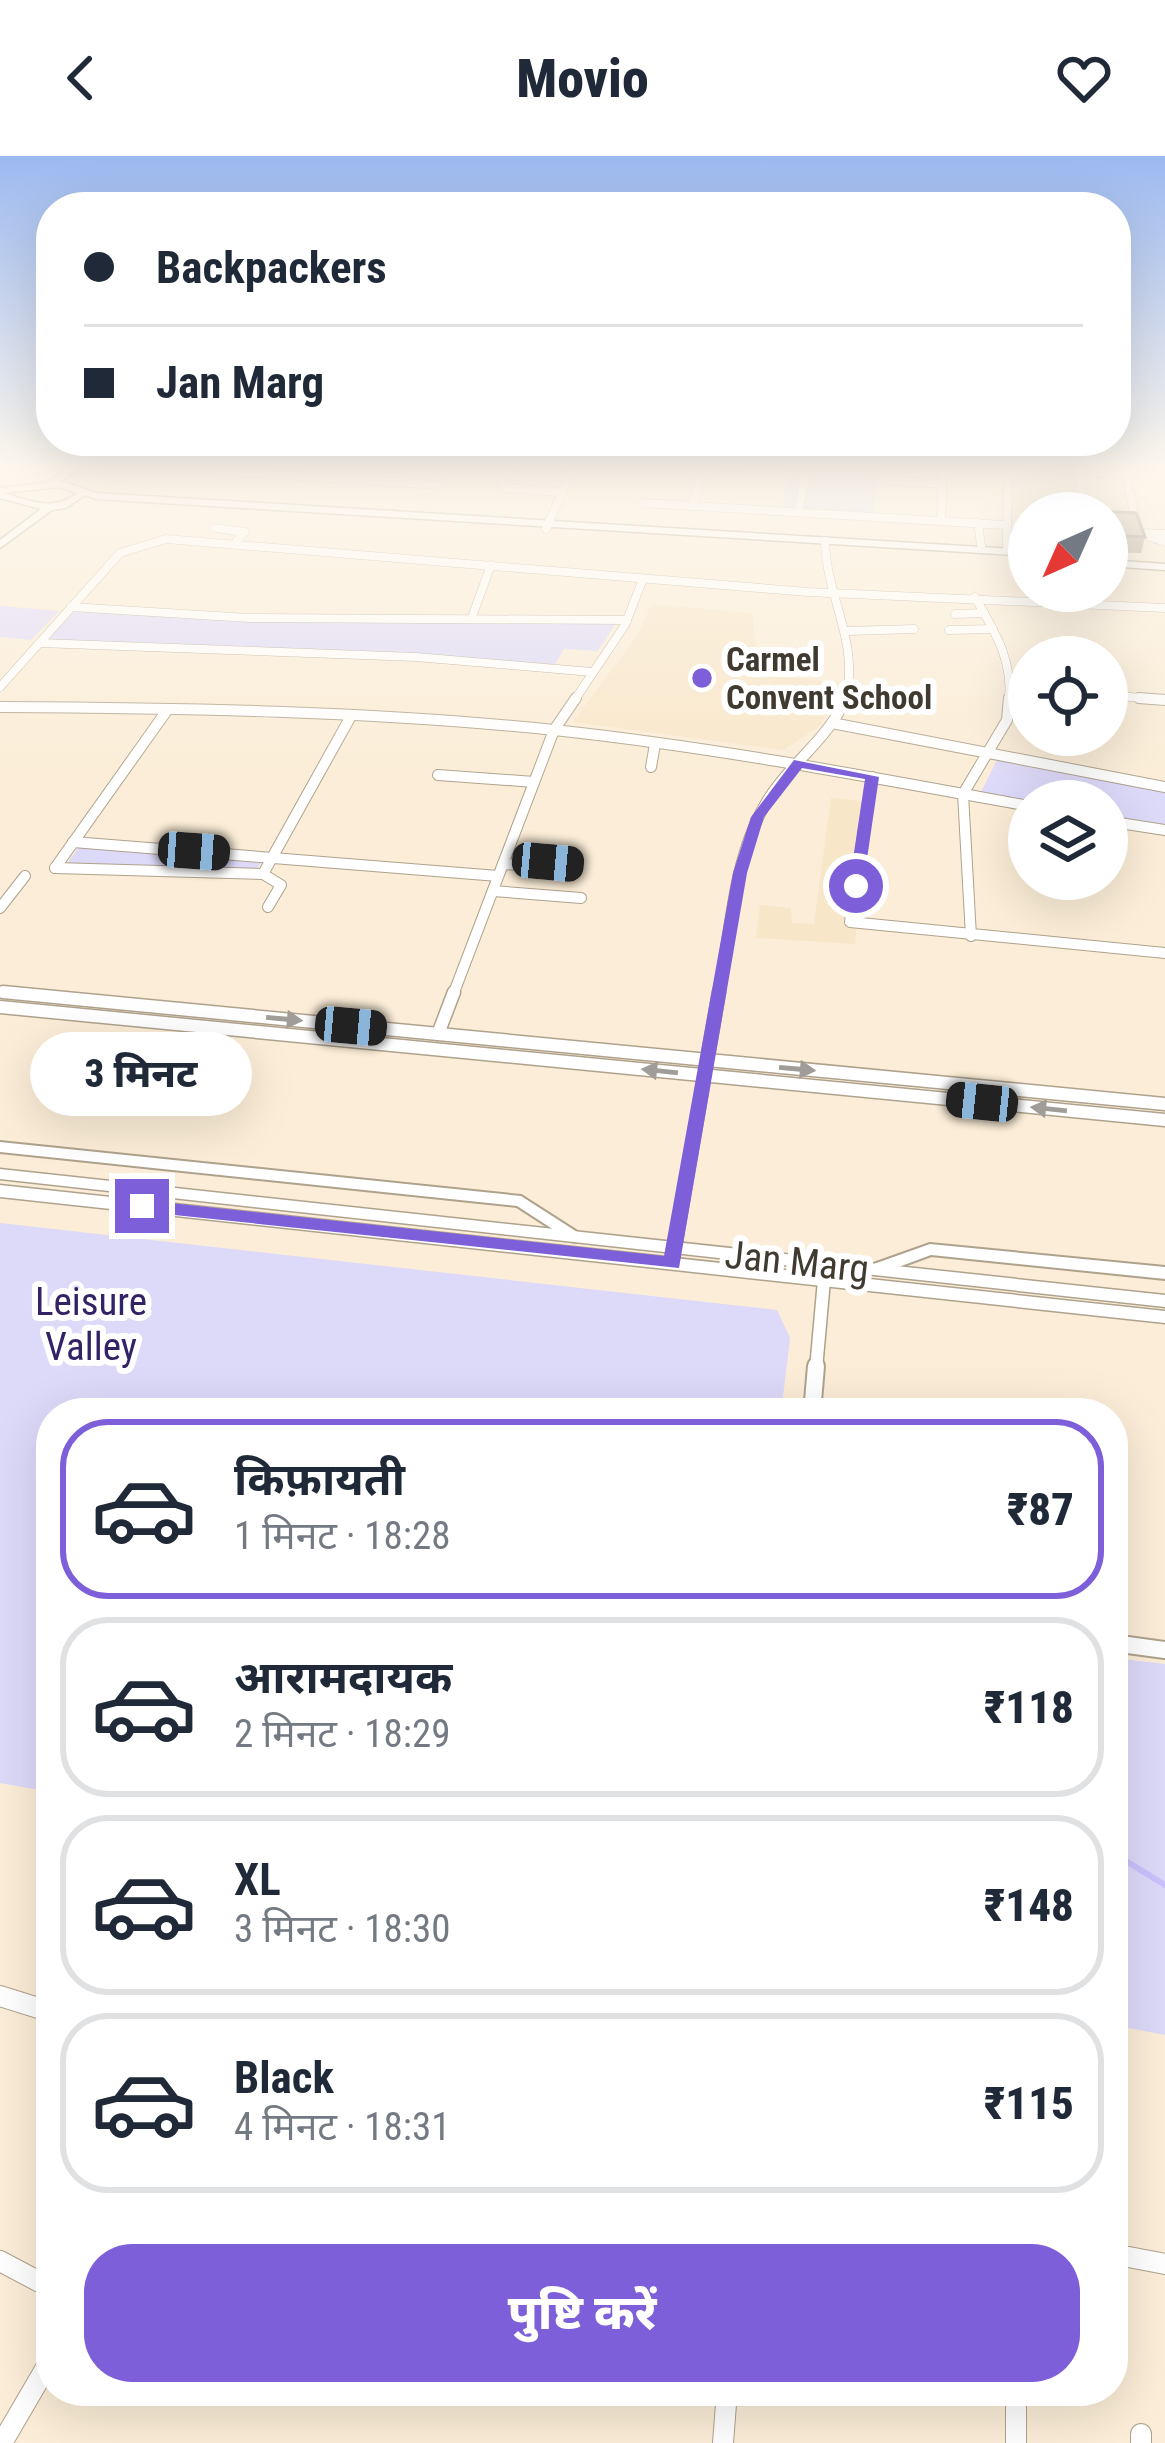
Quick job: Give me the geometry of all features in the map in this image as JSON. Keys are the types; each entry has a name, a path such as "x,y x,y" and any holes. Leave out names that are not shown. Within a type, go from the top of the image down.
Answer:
{"main road":[{"name":"Jan Marg","path":"0,1174 577,1237 674,1255"},
{"name":"Jan Marg","path":"0,1191 674,1255 1165,1317"},
{"name":"Jan Marg","path":"825,1272 877,1269 1165,1301"}],"street":[{"path":"0,687 101,574"},
{"path":"472,617 488,574"},
{"path":"586,574 830,592 1165,608"},
{"path":"674,1255 740,873 758,817 832,723 850,690 848,631 830,592 828,574"},
{"path":"438,1034 554,730 627,620 644,579"},
{"path":"975,597 1008,671"},
{"path":"71,607 249,618 627,620"},
{"path":"955,614 984,614"},
{"path":"848,631 914,629"},
{"path":"950,630 993,629"},
{"path":"40,643 416,657 592,672"},
{"path":"1128,697 1165,700"},
{"path":"0,706 351,716 554,730 799,763 1008,802"},
{"path":"168,709 55,868 263,874 281,882 268,907"},
{"path":"971,936 963,794 1007,720 1008,709"},
{"path":"263,874 351,716"},
{"path":"832,723 1165,787"},
{"path":"651,767 655,744"},
{"path":"438,776 533,785"},
{"path":"872,777 850,922 1165,952"},
{"path":"465,782 533,785"},
{"path":"1128,824 1165,830"},
{"path":"73,842 274,857 502,866 574,867 550,856 502,866"},
{"path":"0,908 25,876"},
{"path":"493,890 581,898"},
{"path":"0,992 1165,1104"},
{"path":"0,1006 1165,1120"},
{"path":"0,1147 521,1201 577,1237"},
{"path":"877,1269 930,1249 1165,1273"},
{"path":"813,1398 825,1272"},
{"path":"1128,1645 1165,1650"},
{"path":"0,1996 36,2007"},
{"path":"1128,2257 1165,2264"},
{"path":"0,2260 36,2280"},
{"path":"2,2443 36,2385"},
{"path":"723,2443 727,2406"},
{"path":"1016,2406 1016,2443"}],"shaded area":[{"name":"Carmel Convent School","path":"651,604 752,613 759,673 839,683 820,726 783,750 573,722 639,633"},
{"path":"831,798 868,802 855,944 756,938 760,905 791,908 792,923 814,924"}],"green space":[{"path":"0,606 59,611 31,640 0,637"},
{"path":"75,609 238,621 616,623 598,651 564,649 554,666 47,641"},
{"path":"997,760 1109,780 1008,780 1008,798 980,794"},
{"path":"1128,783 1165,790 1165,827 1128,821"},
{"path":"79,847 261,863 255,871 66,865"},
{"name":"Leisure Valley","path":"0,1223 777,1310 790,1338 783,1398 36,1398 36,1789 0,1783"},
{"path":"1128,1660 1165,1664 1165,2035 1128,2028"}],"waterway":[{"path":"1128,1862 1165,1885"}],"place":[{"name":"Carmel Convent School","path":"702,678"}],"route":[{"path":"142,1206 672,1263 740,873 758,817 799,763 872,777 856,886"}]}
